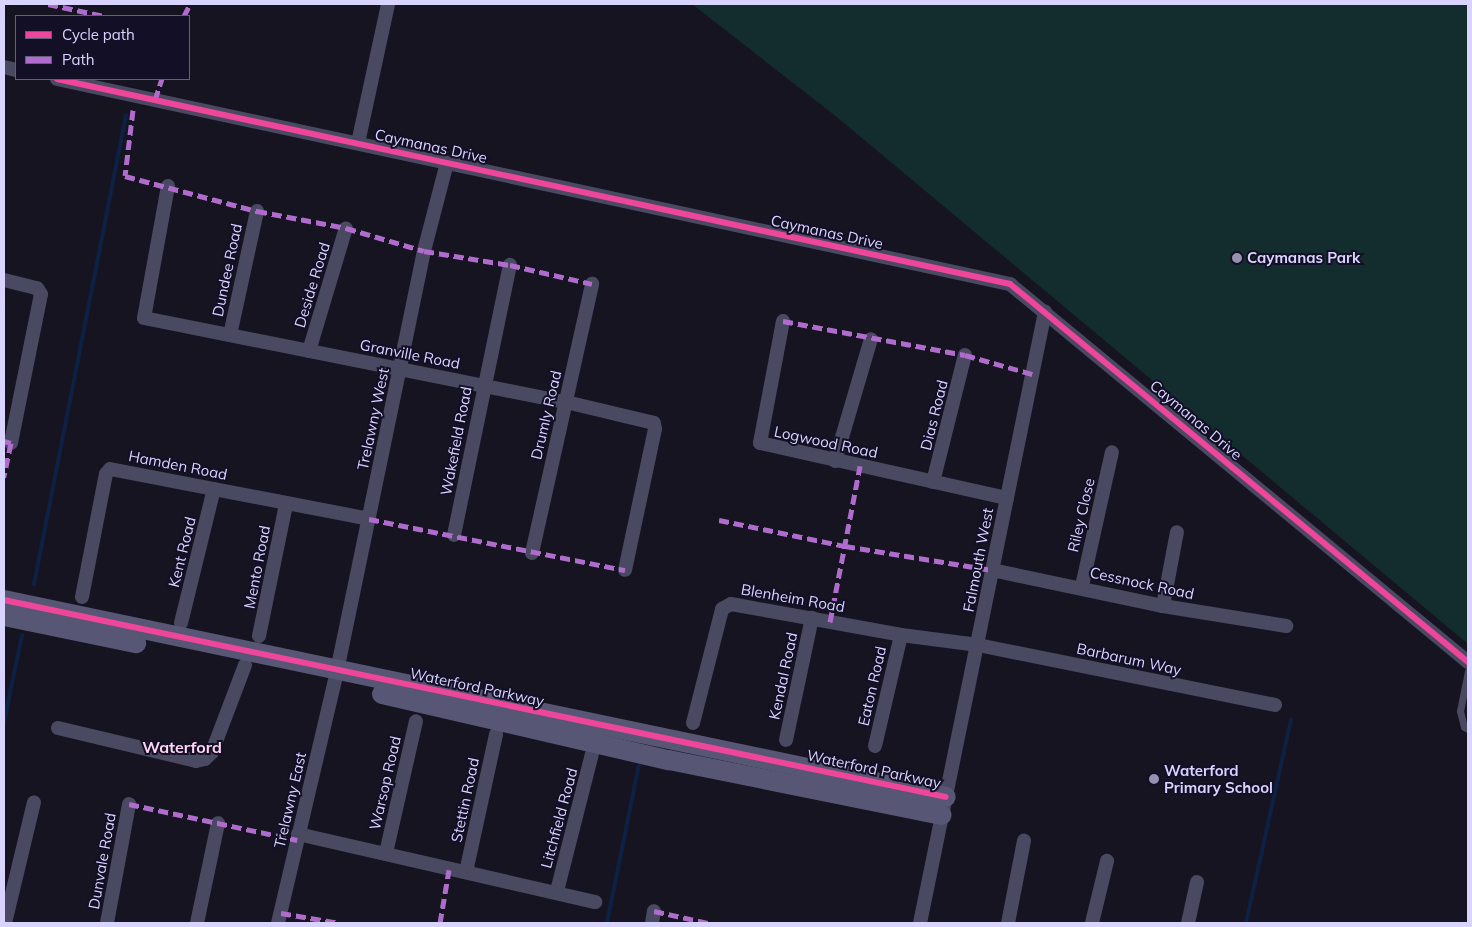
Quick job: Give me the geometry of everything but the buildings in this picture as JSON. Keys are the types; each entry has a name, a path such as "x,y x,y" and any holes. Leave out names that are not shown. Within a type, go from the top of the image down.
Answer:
{"street":[{"path":"358,143 388,4"},
{"name":"Caymanas Drive","path":"62,80 1010,284 1468,662"},
{"name":"Trelawny West","path":"336,677 424,251 447,163"},
{"name":"Granville Road","path":"168,186 144,318 566,402 654,423 655,429 625,570"},
{"name":"Dundee Road","path":"230,335 257,211"},
{"name":"Deside Road","path":"309,351 346,228"},
{"name":"Wakefield Road","path":"454,535 510,265"},
{"path":"4,280 40,291 11,443"},
{"name":"Drumly Road","path":"532,553 592,284"},
{"name":"Falmouth West","path":"920,923 1045,312"},
{"name":"Logwood Road","path":"783,321 758,439 763,445 1007,498"},
{"path":"835,460 871,339"},
{"name":"Dias Road","path":"933,482 966,355"},
{"name":"Riley Close","path":"1082,586 1112,452"},
{"name":"Hamden Road","path":"82,597 106,474 110,470 369,519"},
{"name":"Kent Road","path":"181,623 214,489"},
{"name":"Mento Road","path":"260,636 286,504"},
{"path":"1163,606 1177,532"},
{"name":"Cessnock Road","path":"992,570 1082,586 1163,606 1286,626"},
{"name":"Waterford Parkway","path":"4,600 336,677 669,760 944,806"},
{"name":"Blenheim Road","path":"693,723 722,609 726,604 901,635 978,645"},
{"name":"Waterford Parkway","path":"4,616 245,665 336,677"},
{"name":"Kendal Road","path":"786,740 812,618"},
{"name":"Eaton Road","path":"875,746 901,635"},
{"name":"Barbarum Way","path":"978,645 1275,705"},
{"path":"58,728 196,761 205,759 212,752 245,665"},
{"name":"Trelawny East","path":"278,923 336,677"},
{"name":"Warsop Road","path":"386,853 416,721"},
{"name":"Stettin Road","path":"466,872 496,734"},
{"name":"Litchfield Road","path":"557,891 592,754"},
{"path":"5,923 34,802"},
{"name":"Dunvale Road","path":"107,923 128,804"},
{"path":"196,923 218,823"},
{"path":"298,834 557,891 595,902"},
{"path":"1008,923 1024,841"},
{"path":"1092,923 1107,861"},
{"path":"1188,923 1197,882"}],"lane":[{"path":"1468,671 1460,711 1464,726 1468,729"}],"green space":[{"name":"Caymanas Park","path":"692,4 1468,4 1468,644 838,118"}],"waterway":[{"path":"34,584 126,115"},
{"path":"4,722 22,635"},
{"path":"1246,923 1291,720"},
{"path":"607,923 639,765"}],"marked path":[{"path":"48,4 99,15"},
{"path":"184,15 190,4"},
{"path":"155,100 162,80"},
{"path":"133,110 125,176 257,211 346,228 424,251 510,265 592,284"},
{"path":"783,321 965,355 1032,374"},
{"path":"4,441 11,443 4,477"},
{"path":"830,622 860,466"},
{"path":"369,519 625,570"},
{"path":"719,520 845,546 992,570"},
{"path":"129,804 297,840"},
{"path":"440,923 449,870"},
{"path":"654,911 708,923"},
{"path":"281,913 339,923"}],"cycle path":[{"path":"62,80 1010,284 1468,662"},
{"path":"4,600 946,797"}],"place":[{"name":"Caymanas Park","path":"1237,258"},
{"name":"Waterford Primary School","path":"1154,779"}],"district":[{"name":"Waterford","path":"182,747"}]}
